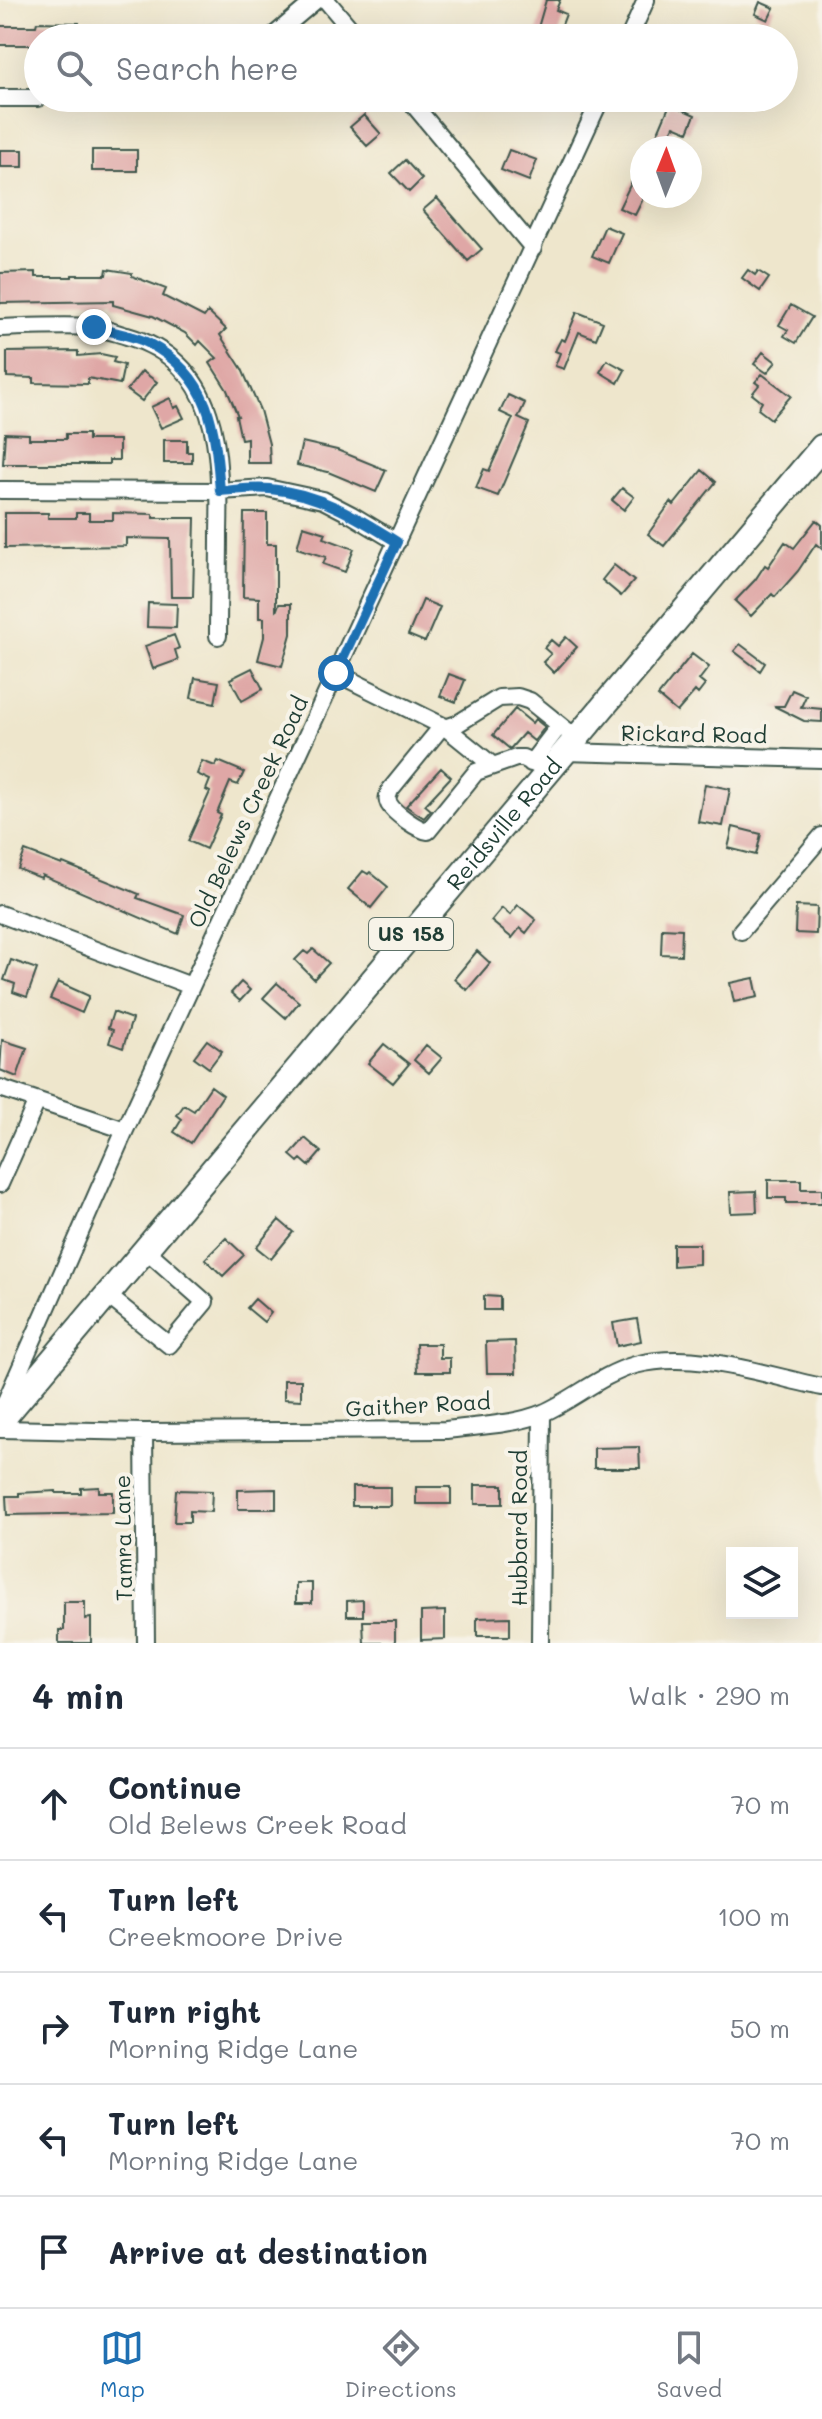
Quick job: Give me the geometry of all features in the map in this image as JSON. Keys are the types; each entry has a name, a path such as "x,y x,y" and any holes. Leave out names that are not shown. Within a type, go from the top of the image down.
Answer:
{"highway":[{"name":"Reidsville Road","path":"0,1422 540,767 822,447"}],"street":[{"path":"288,24 316,0"},
{"path":"326,0 346,24"},
{"path":"635,24 646,0"},
{"path":"0,98 24,98"},
{"path":"420,112 533,248"},
{"name":"Old Belews Creek Road","path":"0,1416 125,1130 595,112"},
{"path":"0,328 94,327 146,342 175,362 200,391 216,437 220,491 218,636"},
{"path":"0,490 220,491 267,488 323,500 397,542"},
{"path":"336,673 445,727 492,765"},
{"path":"540,767 516,758 476,772 428,831 416,828 389,805 387,799 390,790 439,730 457,724 490,701 508,696 530,701 567,739"},
{"name":"Rickard Road","path":"567,739 822,759"},
{"path":"741,931 822,836"},
{"path":"0,914 191,986"},
{"path":"0,1088 125,1130"},
{"path":"0,1184 37,1101"},
{"path":"107,1295 169,1345 205,1302 145,1249"},
{"name":"Gaither Road","path":"0,1429 144,1432 446,1430 542,1414 604,1377 636,1365 668,1361 710,1363 822,1387"},
{"name":"Hubbard Road","path":"540,1643 542,1414"},
{"name":"Tamra Lane","path":"144,1432 146,1643"}],"building":[{"path":"546,0 560,0 556,10 566,14 562,24 539,24"},
{"path":"760,2 774,8 768,20 755,14"},
{"path":"37,22 79,23 79,24"},
{"path":"0,26 24,26 24,45 0,45"},
{"path":"667,112 695,115 688,132 674,126 669,136 656,136"},
{"path":"364,115 381,134 367,146 350,127"},
{"path":"0,150 23,150 23,167 0,167"},
{"path":"92,150 137,150 137,171 92,171"},
{"path":"509,150 537,160 529,181 501,170"},
{"path":"405,160 422,179 409,192 391,173"},
{"path":"630,185 630,208 638,208 635,215 619,208"},
{"path":"437,198 482,249 468,261 423,210"},
{"path":"605,226 622,233 609,263 592,256"},
{"path":"107,269 132,273 132,276 166,289 163,296 204,317 208,312 226,329 220,335 242,369 260,410 269,444 270,463 247,463 247,438 241,439 238,416 227,390 210,363 217,358 200,341 197,345 185,333 153,316 113,305 113,301 0,303 0,273 36,272 36,277 72,277 106,275"},
{"path":"748,270 755,275 758,271 769,278 760,291 742,278"},
{"path":"791,305 812,317 796,343 784,336 788,330 779,325"},
{"path":"577,312 603,322 596,339 579,332 564,369 555,366 560,353 555,351 561,339 565,341"},
{"path":"78,351 78,356 101,354 115,357 113,362 124,365 120,384 88,378 88,384 34,383 34,378 7,377 7,352"},
{"path":"763,352 776,362 767,373 754,364"},
{"path":"607,360 625,370 618,383 600,372"},
{"path":"142,371 157,382 142,401 127,390"},
{"path":"762,374 791,396 771,419 758,409 762,402 752,394 759,385 755,382"},
{"path":"508,395 525,403 518,418 529,423 498,496 476,488 484,469 489,471 513,418 500,412"},
{"path":"170,398 174,408 178,406 184,418 161,428 151,407"},
{"path":"5,433 29,434 29,439 66,439 66,434 88,434 88,440 119,440 119,460 109,460 109,464 3,464"},
{"path":"164,440 187,440 187,452 192,452 192,463 164,463"},
{"path":"302,442 337,450 386,470 376,492 328,472 297,465"},
{"path":"702,470 716,482 664,546 648,534 671,502 674,505"},
{"path":"622,488 634,497 624,510 612,500"},
{"path":"5,513 48,513 48,518 76,518 76,513 89,513 89,520 113,520 113,513 153,514 153,518 195,518 193,597 171,597 170,539 126,538 126,546 5,548"},
{"path":"244,513 267,513 267,544 276,544 276,612 279,604 291,604 291,634 282,666 258,660 264,637 264,618 259,618 259,598 243,597"},
{"path":"816,520 822,525 822,549 816,544 775,597 772,594 751,616 735,601 765,565 768,567 785,542 794,548"},
{"path":"303,526 326,533 324,538 354,549 345,572 323,564 326,557 297,548"},
{"path":"614,565 634,581 621,596 602,580"},
{"path":"423,600 440,607 425,642 408,635"},
{"path":"148,603 177,604 176,628 147,627"},
{"path":"174,635 179,648 175,650 178,660 153,669 145,646"},
{"path":"566,637 577,647 554,673 543,662 551,654 544,648 551,640 558,646"},
{"path":"740,644 765,663 760,671 734,651"},
{"path":"692,654 709,667 699,680 705,685 698,694 695,691 677,712 658,696"},
{"path":"252,668 263,689 242,701 230,679"},
{"path":"449,674 465,680 456,702 440,696"},
{"path":"195,678 219,682 215,703 191,698"},
{"path":"792,690 806,696 801,707 822,709 822,722 804,721 774,706 784,706"},
{"path":"515,709 532,723 535,719 545,727 534,741 524,733 510,749 493,735"},
{"path":"202,761 215,766 218,761 244,772 238,785 230,782 217,813 221,815 206,849 188,841 210,792 206,790 210,780 197,774"},
{"path":"441,768 451,777 425,805 431,810 424,818 406,806"},
{"path":"705,784 730,789 723,826 698,822"},
{"path":"733,827 761,834 756,855 728,848"},
{"path":"25,851 63,863 139,894 137,898 184,915 178,934 42,875 41,878 18,869"},
{"path":"363,871 370,872 388,887 371,908 348,889"},
{"path":"518,905 536,920 526,933 520,928 512,938 491,921 502,908 510,915"},
{"path":"796,906 817,907 816,934 795,933"},
{"path":"662,928 682,929 681,955 661,954"},
{"path":"313,949 329,963 314,979 295,960 304,951 308,954"},
{"path":"477,951 490,963 467,990 454,979"},
{"path":"11,960 37,969 27,997 13,992 15,984 4,980"},
{"path":"754,978 758,997 734,1002 730,983"},
{"path":"58,982 89,996 82,1013 50,999"},
{"path":"241,982 250,990 240,1001 231,993"},
{"path":"277,983 299,1002 286,1018 263,998"},
{"path":"113,1012 132,1019 123,1048 109,1043 113,1030 108,1028"},
{"path":"2,1040 27,1048 17,1077 0,1070"},
{"path":"207,1040 222,1051 209,1068 194,1057"},
{"path":"384,1044 409,1064 393,1083 368,1063"},
{"path":"426,1045 442,1058 429,1073 414,1060"},
{"path":"211,1086 223,1095 191,1143 174,1132 182,1119 177,1115 184,1105 194,1111"},
{"path":"305,1138 321,1152 309,1166 290,1155"},
{"path":"768,1180 801,1180 801,1189 822,1189 822,1203 786,1203 786,1198 768,1198"},
{"path":"756,1191 757,1212 731,1213 730,1192"},
{"path":"279,1220 293,1232 271,1259 256,1247"},
{"path":"226,1238 244,1255 223,1276 205,1259"},
{"path":"673,1244 699,1244 699,1264 673,1266"},
{"path":"484,1296 500,1297 500,1310 484,1310"},
{"path":"255,1299 271,1313 264,1322 247,1308"},
{"path":"637,1319 641,1341 617,1346 613,1323"},
{"path":"515,1341 516,1373 487,1373 486,1342"},
{"path":"416,1344 440,1344 440,1358 450,1358 450,1372 417,1372"},
{"path":"284,1380 301,1380 301,1400 284,1399"},
{"path":"639,1447 640,1468 594,1468 594,1448"},
{"path":"475,1485 503,1485 503,1504 475,1504"},
{"path":"99,1487 99,1492 113,1492 113,1513 7,1515 6,1496 56,1491 81,1493 81,1488"},
{"path":"352,1487 390,1487 390,1506 352,1506"},
{"path":"416,1487 451,1487 451,1504 416,1504"},
{"path":"276,1489 276,1509 238,1509 238,1490"},
{"path":"176,1490 212,1491 211,1512 190,1511 190,1522 174,1522"},
{"path":"296,1583 312,1583 312,1603 296,1603"},
{"path":"363,1600 363,1616 347,1616 347,1601"},
{"path":"64,1602 85,1602 85,1619 91,1618 91,1643 59,1643 59,1630 64,1630"},
{"path":"445,1611 445,1639 421,1640 421,1612"},
{"path":"510,1617 510,1636 477,1636 477,1618"},
{"path":"363,1621 395,1621 395,1643 364,1643"}],"route":[{"path":"94,327 146,342 175,362 200,391 216,437 220,491 267,488 323,500 397,542 336,673"}]}
